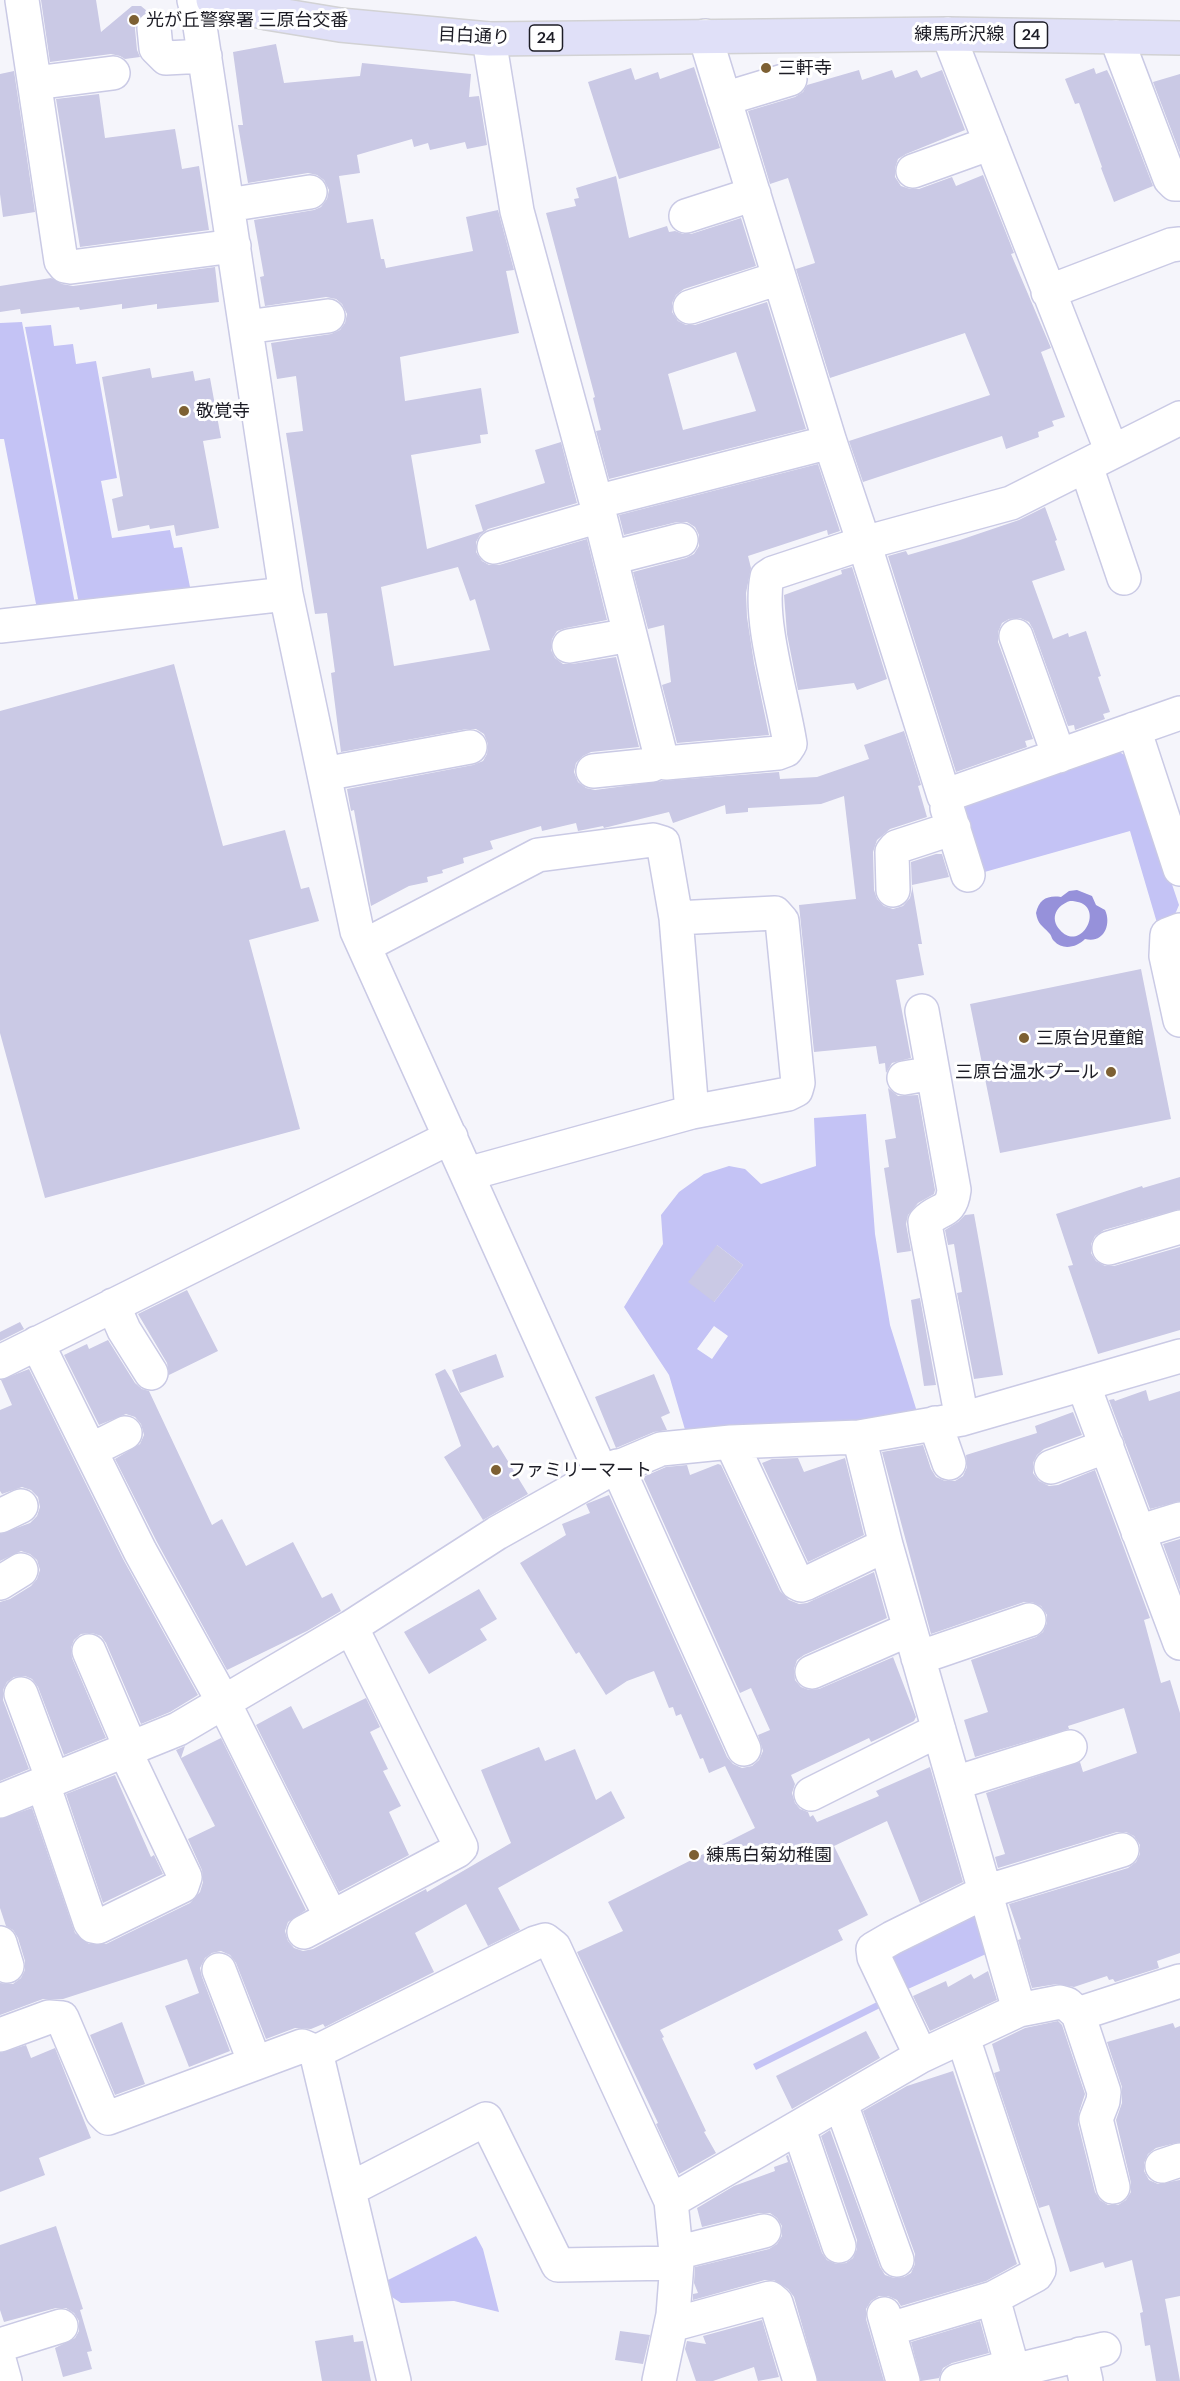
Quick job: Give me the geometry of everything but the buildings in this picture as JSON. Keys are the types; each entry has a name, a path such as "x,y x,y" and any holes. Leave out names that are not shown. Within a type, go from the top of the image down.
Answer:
{"main road":[{"name":"目白通り","path":"213,0 267,13 340,25 489,39 881,34"},
{"name":"練馬所沢線","path":"881,34 1180,38"}],"street":[{"path":"22,0 61,261 65,266 234,246"},
{"path":"194,0 205,56 286,594 351,909 364,946 467,1174 744,1749"},
{"path":"154,28 156,48 166,58 205,56"},
{"path":"948,34 1048,292 1099,459 1124,578"},
{"path":"705,36 830,442 969,875"},
{"path":"1116,37 1170,178 1175,184 1180,184"},
{"path":"489,39 517,211 598,509 662,759 666,763 778,753 786,750 790,744 767,623 767,578 773,573 864,543 1011,503 1180,418"},
{"path":"35,83 113,73"},
{"path":"724,99 790,79"},
{"path":"913,171 991,143"},
{"path":"228,205 310,192"},
{"path":"686,216 754,194"},
{"path":"1048,292 1171,245 1180,244"},
{"path":"690,306 779,278"},
{"path":"246,327 328,316"},
{"path":"494,547 598,509 830,442"},
{"path":"610,558 681,540"},
{"path":"0,626 286,594"},
{"path":"569,646 630,635"},
{"path":"1016,636 1059,756"},
{"path":"944,796 1180,714"},
{"path":"1134,729 1180,869"},
{"path":"324,774 470,747"},
{"path":"593,771 652,765 662,759"},
{"path":"893,890 892,852 896,847 954,828"},
{"path":"364,946 538,855 653,840 663,843 676,918 692,1112"},
{"path":"467,1174 692,1112 788,1094 796,1090 798,1083 782,921 775,913 676,918"},
{"path":"1180,930 1167,935 1166,956 1180,1020"},
{"path":"922,1011 918,1076 954,1190 952,1203 946,1210 933,1214 925,1222 949,1421 949,1463"},
{"path":"0,1362 451,1137"},
{"path":"1109,1248 1180,1227"},
{"path":"113,1305 124,1330 151,1373"},
{"path":"37,1343 140,1551 224,1703 318,1924 461,1847 351,1627"},
{"path":"0,1801 178,1729 351,1627 497,1533 610,1470 661,1449 859,1437 949,1421 1180,1356"},
{"path":"1083,1384 1180,1643"},
{"path":"91,1450 125,1433"},
{"path":"859,1437 886,1545 1019,2010"},
{"path":"731,1443 797,1583 801,1585 807,1583 886,1545"},
{"path":"1051,1467 1107,1446"},
{"path":"1138,1532 1180,1519"},
{"path":"812,1672 914,1644 1029,1620"},
{"path":"21,1694 93,1926 98,1927 182,1886 185,1877 128,1750 89,1651"},
{"path":"811,1794 939,1730"},
{"path":"955,1783 1070,1746"},
{"path":"921,2056 874,1957 873,1949 985,1892 1122,1850"},
{"path":"0,2035 49,2017 62,2018 102,2112 108,2118 302,2046 316,2052 545,1940 554,1947 671,2201 677,2258 665,2376"},
{"path":"219,1970 255,2063"},
{"path":"1078,2014 1180,1981"},
{"path":"671,2201 799,2129 921,2056 1019,2010 1060,2002 1067,2004 1078,2014 1104,2092 1096,2119 1113,2187"},
{"path":"903,2381 887,2321 993,2298 1036,2275 1039,2270 963,2038"},
{"path":"316,2052 394,2381"},
{"path":"841,2104 897,2260"},
{"path":"350,2188 486,2119 558,2265 677,2258 765,2231"},
{"path":"799,2129 839,2246"},
{"path":"670,2325 770,2298 776,2303 800,2381"},
{"path":"993,2298 1014,2373"},
{"path":"0,2345 62,2326"},
{"path":"957,2381 1090,2361"},
{"path":"0,2363 5,2381"}],"shaded area":[{"path":"22,322 75,604 37,609 4,439 0,439 0,323"},
{"path":"51,325 54,346 73,344 76,364 96,361 117,478 101,481 112,538 170,530 174,548 182,547 191,592 79,604 25,327"},
{"path":"1117,751 1129,757 1179,905 1173,919 1157,923 1130,831 981,873 964,813 968,802"},
{"path":"1077,890 1092,896 1096,905 1105,910 1107,922 1104,932 1097,939 1085,939 1074,946 1066,947 1053,940 1039,922 1036,913 1039,904 1045,899 1061,897 1069,891","holes":["1070,901 1082,903 1088,909 1090,917 1088,925 1076,936 1068,936 1057,925 1056,912"]},
{"path":"866,1114 875,1234 890,1325 918,1415 858,1423 686,1433 669,1375 624,1307 663,1244 661,1215 679,1192 704,1174 729,1166 745,1169 761,1184 816,1166 814,1118","holes":["717,1245 743,1265 714,1302","714,1326 728,1336 712,1359 697,1349"]},
{"path":"973,1908 995,1950 899,1993 889,1949"},
{"path":"877,2002 886,2005 756,2070 753,2064"},
{"path":"476,2236 483,2249 499,2312 454,2301 401,2303 389,2295 384,2282"}],"place":[{"name":"光が丘警察署 三原台交番","path":"134,20"},
{"name":"三軒寺","path":"766,68"},
{"name":"敬覚寺","path":"184,411"},
{"name":"三原台児童館","path":"1024,1038"},
{"name":"三原台温水プール","path":"1111,1072"},
{"name":"ファミリーマート","path":"496,1470"},
{"name":"練馬白菊幼稚園","path":"694,1855"}]}
